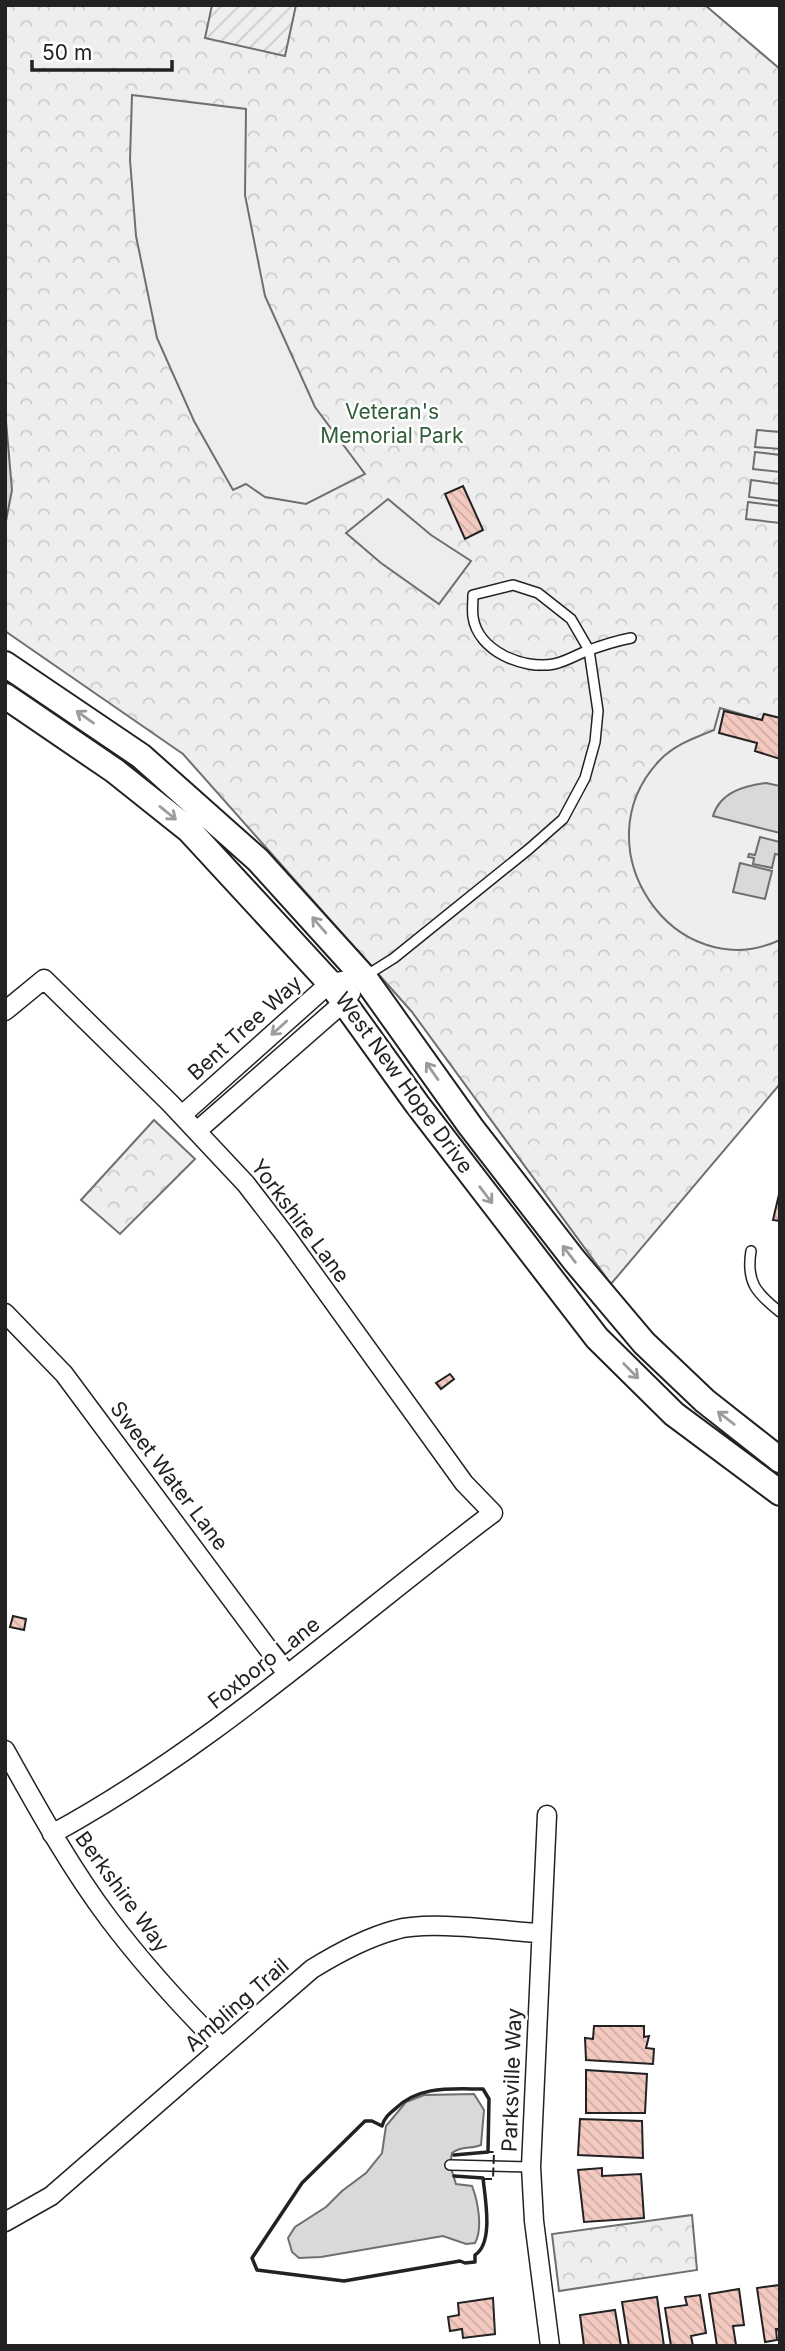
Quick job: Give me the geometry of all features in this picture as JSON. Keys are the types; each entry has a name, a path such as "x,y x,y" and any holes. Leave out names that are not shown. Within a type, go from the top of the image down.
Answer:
{"main road":[{"name":"West New Hope Drive","path":"5,664 108,733 159,772 258,860 364,977 471,1127 574,1260 644,1343 705,1401 780,1460"},
{"name":"West New Hope Drive","path":"5,696 115,771 189,830 337,992 425,1115 597,1338 674,1414 780,1493"}],"street":[{"name":"Bent Tree Way","path":"182,1115 337,992 364,977"},
{"name":"Yorkshire Lane","path":"5,1011 44,979 198,1130 254,1195 464,1483 493,1513"},
{"path":"198,1130 337,992"},
{"name":"Sweet Water Lane","path":"5,1314 64,1374 287,1674"},
{"name":"Foxboro Lane","path":"52,1834 130,1790 208,1736 493,1513"},
{"name":"Berkshire Way","path":"5,1750 52,1834 108,1918 175,1998 222,2047"},
{"name":"Parksville Way","path":"547,1815 531,2167 534,2221 550,2346"},
{"name":"Ambling Trail","path":"5,2222 51,2196 312,1969 347,1948 397,1929 455,1928 540,1933"}],"lane":[{"path":"364,977 394,958 529,849 563,818 585,778 595,742 598,711 589,650 571,619 538,593 513,585 473,595 473,619 485,642 507,658 529,663 554,664 589,650 631,638"},
{"path":"751,1251 749,1265 752,1285 780,1312"},
{"path":"450,2165 531,2167"}],"green space":[{"name":"Veteran's Memorial Park","path":"5,5 705,5 780,69 780,1084 611,1284 412,1012 183,754 5,631"},
{"path":"212,5 296,5 285,56 205,38"},
{"path":"757,430 780,432 780,449 755,447"},
{"path":"755,452 780,455 780,472 753,469"},
{"path":"751,480 780,484 780,501 749,497"},
{"path":"748,502 780,506 780,523 746,519"},
{"path":"720,708 762,720 764,714 780,718 780,940 741,950 705,945 674,927 650,901 634,869 629,832 637,796 659,761 678,746 714,730"},
{"path":"154,1120 195,1159 120,1234 81,1200"},
{"path":"692,2215 697,2270 559,2291 552,2234"}],"shaded area":[{"path":"132,95 246,109 245,195 265,296 315,407 365,474 306,504 265,497 246,484 233,490 194,421 157,338 136,236 130,160"},
{"path":"5,410 12,490 5,526"},
{"path":"388,499 431,535 471,561 439,604 381,563 346,533"},
{"path":"766,783 780,786 780,833 713,816 716,808 727,796 741,788"},
{"path":"760,837 780,842 780,855 775,854 772,868 753,864 754,858 748,857 749,854 755,855"},
{"path":"740,863 772,871 765,899 733,892"},
{"path":"474,2094 484,2110 481,2145 455,2151 452,2153 450,2165 456,2184 472,2186 474,2192 479,2223 475,2243 466,2244 443,2236 321,2257 299,2258 292,2252 288,2238 295,2227 326,2207 366,2173 382,2153 386,2126 406,2102 424,2095"}],"building":[{"path":"463,486 483,530 465,539 445,494"},
{"path":"724,711 762,720 764,714 780,718 780,759 755,751 757,743 719,733"},
{"path":"780,1190 780,1221 773,1220"},
{"path":"450,1374 454,1379 441,1389 436,1383"},
{"path":"13,1616 26,1619 24,1630 10,1627"},
{"path":"594,2026 644,2026 644,2037 649,2036 646,2048 654,2049 653,2064 586,2060 585,2038 593,2039"},
{"path":"586,2070 647,2074 645,2113 586,2113"},
{"path":"580,2119 642,2121 643,2158 578,2155"},
{"path":"602,2168 602,2176 641,2174 644,2218 584,2222 578,2170"},
{"path":"780,2285 780,2336 776,2329 777,2340 765,2342 757,2288"},
{"path":"739,2289 744,2325 733,2326 736,2345 717,2346 709,2294"},
{"path":"700,2295 706,2333 691,2336 693,2346 671,2346 665,2308 687,2305 685,2297"},
{"path":"657,2297 664,2346 629,2346 622,2302"},
{"path":"493,2298 495,2334 463,2338 462,2329 450,2331 448,2317 459,2315 458,2303"},
{"path":"615,2310 621,2346 584,2346 580,2315"}],"fence":[{"path":"483,2179 493,2179 494,2152 488,2152"}],"wall":[{"path":"454,2155 488,2152 489,2099 483,2089 425,2092 404,2101 387,2116 382,2126 365,2121 302,2183 252,2258 257,2270 344,2281 460,2261 475,2262 475,2255 485,2241 486,2231 483,2178 454,2176"}]}
